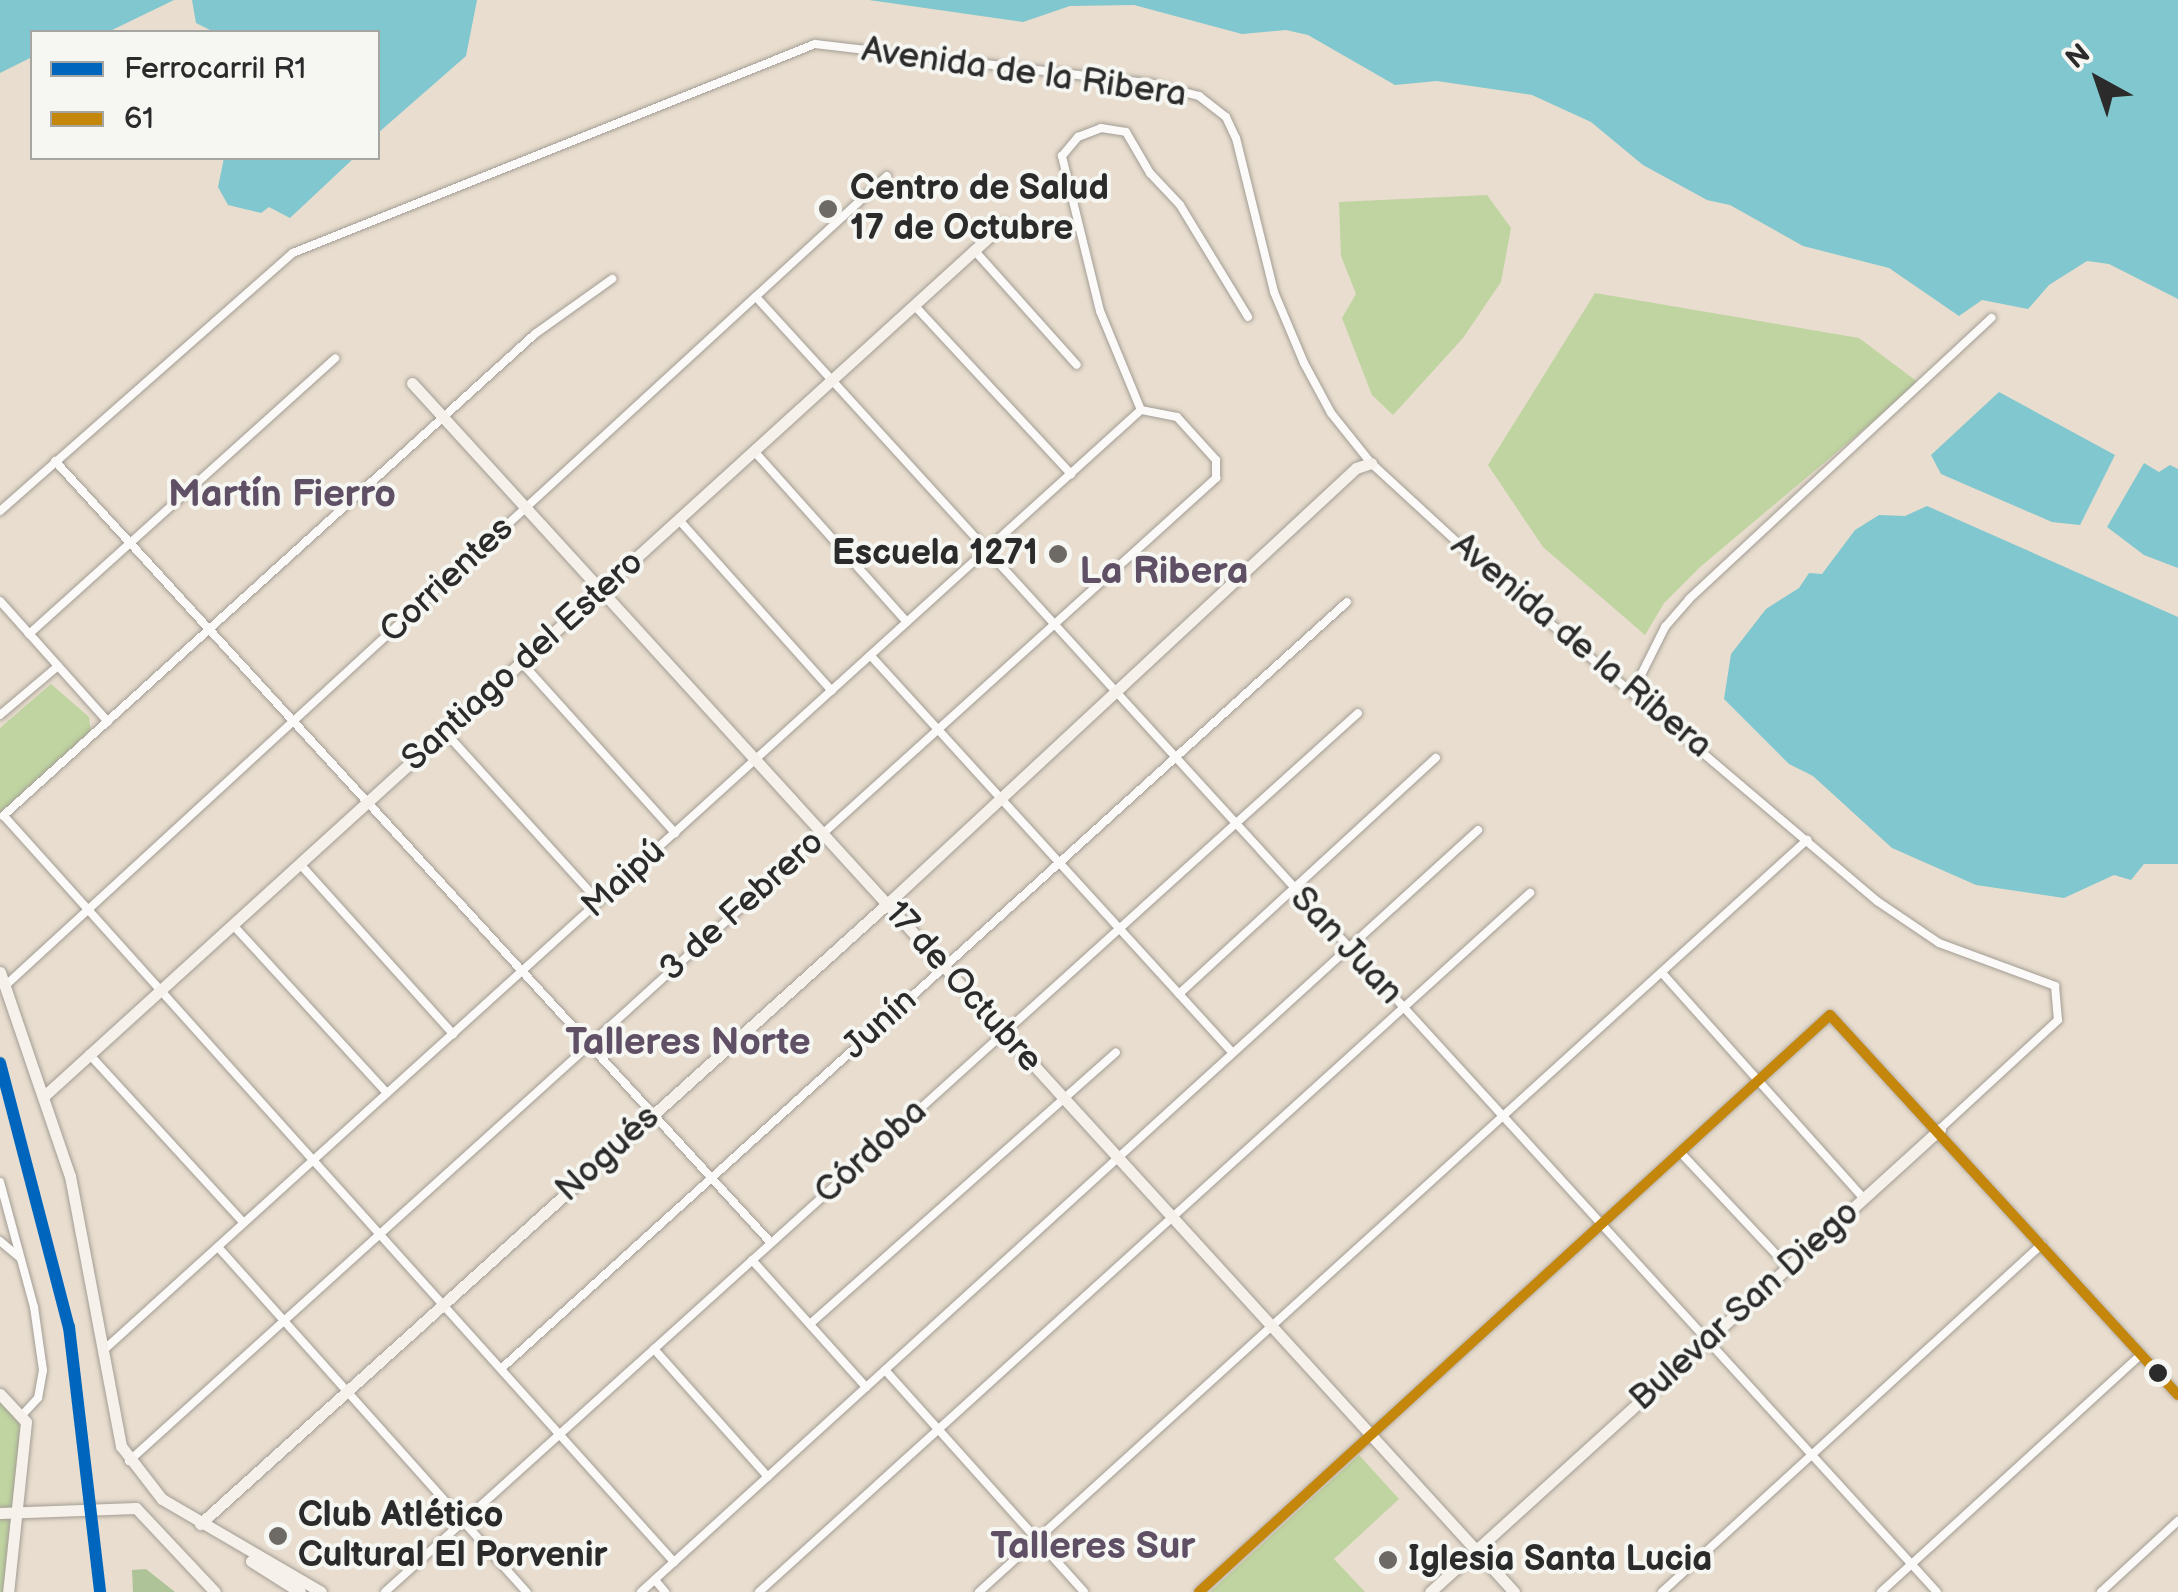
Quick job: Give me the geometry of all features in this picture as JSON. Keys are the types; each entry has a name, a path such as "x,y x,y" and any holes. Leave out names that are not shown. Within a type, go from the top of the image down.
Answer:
{"street":[{"name":"Avenida de la Ribera","path":"0,511 293,253 815,44 1153,84 1200,96 1226,117 1274,292 1332,412 1371,462 1806,840 1939,943 2056,986 2058,1020"},
{"path":"1141,410 1100,311 1062,156 1078,138 1101,128 1126,132 1150,173 1180,204 1248,317"},
{"name":"Corrientes","path":"6,985 888,176"},
{"name":"Santiago del Estero","path":"44,1097 1003,224"},
{"path":"974,250 1077,364"},
{"path":"612,279 535,334 2,818 383,1231 674,1562"},
{"name":"San Juan","path":"757,298 1504,1118 1598,1227 1708,1340 1937,1592"},
{"path":"914,305 1071,474"},
{"path":"1633,691 1665,627 1689,599 1992,318"},
{"path":"30,634 335,358"},
{"name":"17 de Octubre","path":"412,383 1514,1592"},
{"name":"3 de Febrero","path":"129,1460 1220,471 1178,417 1141,410"},
{"name":"Maipú","path":"106,1348 1141,410"},
{"path":"754,451 907,622"},
{"path":"55,461 771,1243"},
{"name":"Nogués","path":"200,1524 345,1389 887,904 1356,468 1371,462"},
{"path":"679,520 832,691"},
{"path":"0,601 108,722"},
{"name":"Junín","path":"503,1366 1347,602"},
{"path":"870,656 1232,1052"},
{"path":"522,663 675,833"},
{"path":"0,715 58,666"},
{"name":"Córdoba","path":"384,1592 1358,713"},
{"path":"445,732 599,902"},
{"path":"1179,994 1436,758"},
{"path":"641,1592 1478,830"},
{"path":"979,1592 1806,840"},
{"path":"300,864 452,1034"},
{"path":"759,1592 1400,1005 1530,893"},
{"path":"233,924 387,1093"},
{"path":"0,972 44,1097 79,1214 106,1348 116,1426 129,1460 162,1499 300,1592"},
{"path":"1662,974 1863,1198"},
{"path":"1199,1592 1830,1015 1940,1129 2178,1395"},
{"name":"Bulevar San Diego","path":"1430,1592 2058,1020"},
{"path":"810,1324 1116,1052"},
{"path":"89,1054 244,1223"},
{"path":"1680,1152 1788,1267"},
{"path":"0,1182 42,1370 38,1398 24,1413 8,1592"},
{"path":"0,1241 20,1258"},
{"path":"1662,1592 2042,1244"},
{"path":"218,1247 527,1592"},
{"path":"752,1260 866,1386"},
{"path":"654,1349 768,1476"},
{"path":"1881,1592 2141,1355"},
{"path":"885,1370 1084,1592"},
{"path":"0,1394 24,1413"},
{"path":"0,1516 136,1508 216,1592"},
{"path":"2101,1592 2178,1522"},
{"path":"216,1534 321,1592"},
{"path":"654,1580 666,1592"}],"green space":[{"path":"1487,195 1511,228 1501,282 1463,338 1393,415 1372,395 1342,318 1356,294 1341,256 1339,202"},
{"path":"1595,293 1859,338 1919,383 1700,567 1664,603 1645,635 1543,547 1488,465"},
{"path":"51,684 89,717 91,732 0,815 0,728"},
{"path":"0,1394 24,1413 8,1592 0,1592"},
{"path":"1359,1455 1399,1499 1334,1559 1365,1592 1210,1592"},
{"path":"146,1569 175,1592 133,1592 132,1570"}],"water":[{"path":"0,0 174,0 112,30 30,30 30,58 0,73"},
{"path":"192,0 477,0 466,56 380,131 380,30 210,30 196,23"},
{"path":"869,0 2178,0 2178,299 2109,264 2087,261 2049,285 2028,309 1982,300 1959,316 1889,268 1803,246 1730,205 1707,200 1643,165 1591,122 1532,95 1437,81 1395,85 1308,35 1286,30 1242,34 1134,5 1070,6 1023,22"},
{"path":"224,160 352,160 290,218 269,207 261,213 228,205 218,187"},
{"path":"1999,392 2115,455 2080,525 2052,522 1941,474 1931,455"},
{"path":"2144,463 2159,472 2170,465 2178,469 2178,568 2144,555 2107,527"},
{"path":"1927,506 2178,617 2178,864 2144,864 2131,880 2114,875 2064,898 1976,885 1892,848 1813,776 1789,764 1724,699 1731,654 1766,609 1799,588 1809,573 1822,574 1855,530 1879,515 1905,516"}],"rail line":[{"name":"R1","path":"0,1063 69,1327 100,1592"}],"transit line":[{"name":"61","path":"1199,1592 1830,1015 2178,1395"}],"place":[{"name":"Centro de Salud 17 de Octubre","path":"828,209"},
{"name":"Escuela 1271","path":"1058,554"},
{"name":"Club Atlético Cultural El Porvenir","path":"278,1536"},
{"name":"Iglesia Santa Lucia","path":"1388,1560"}],"district":[{"name":"Martín Fierro","path":"282,495"},
{"name":"La Ribera","path":"1164,572"},
{"name":"Talleres Norte","path":"688,1043"},
{"name":"Talleres Sur","path":"1093,1547"}]}
